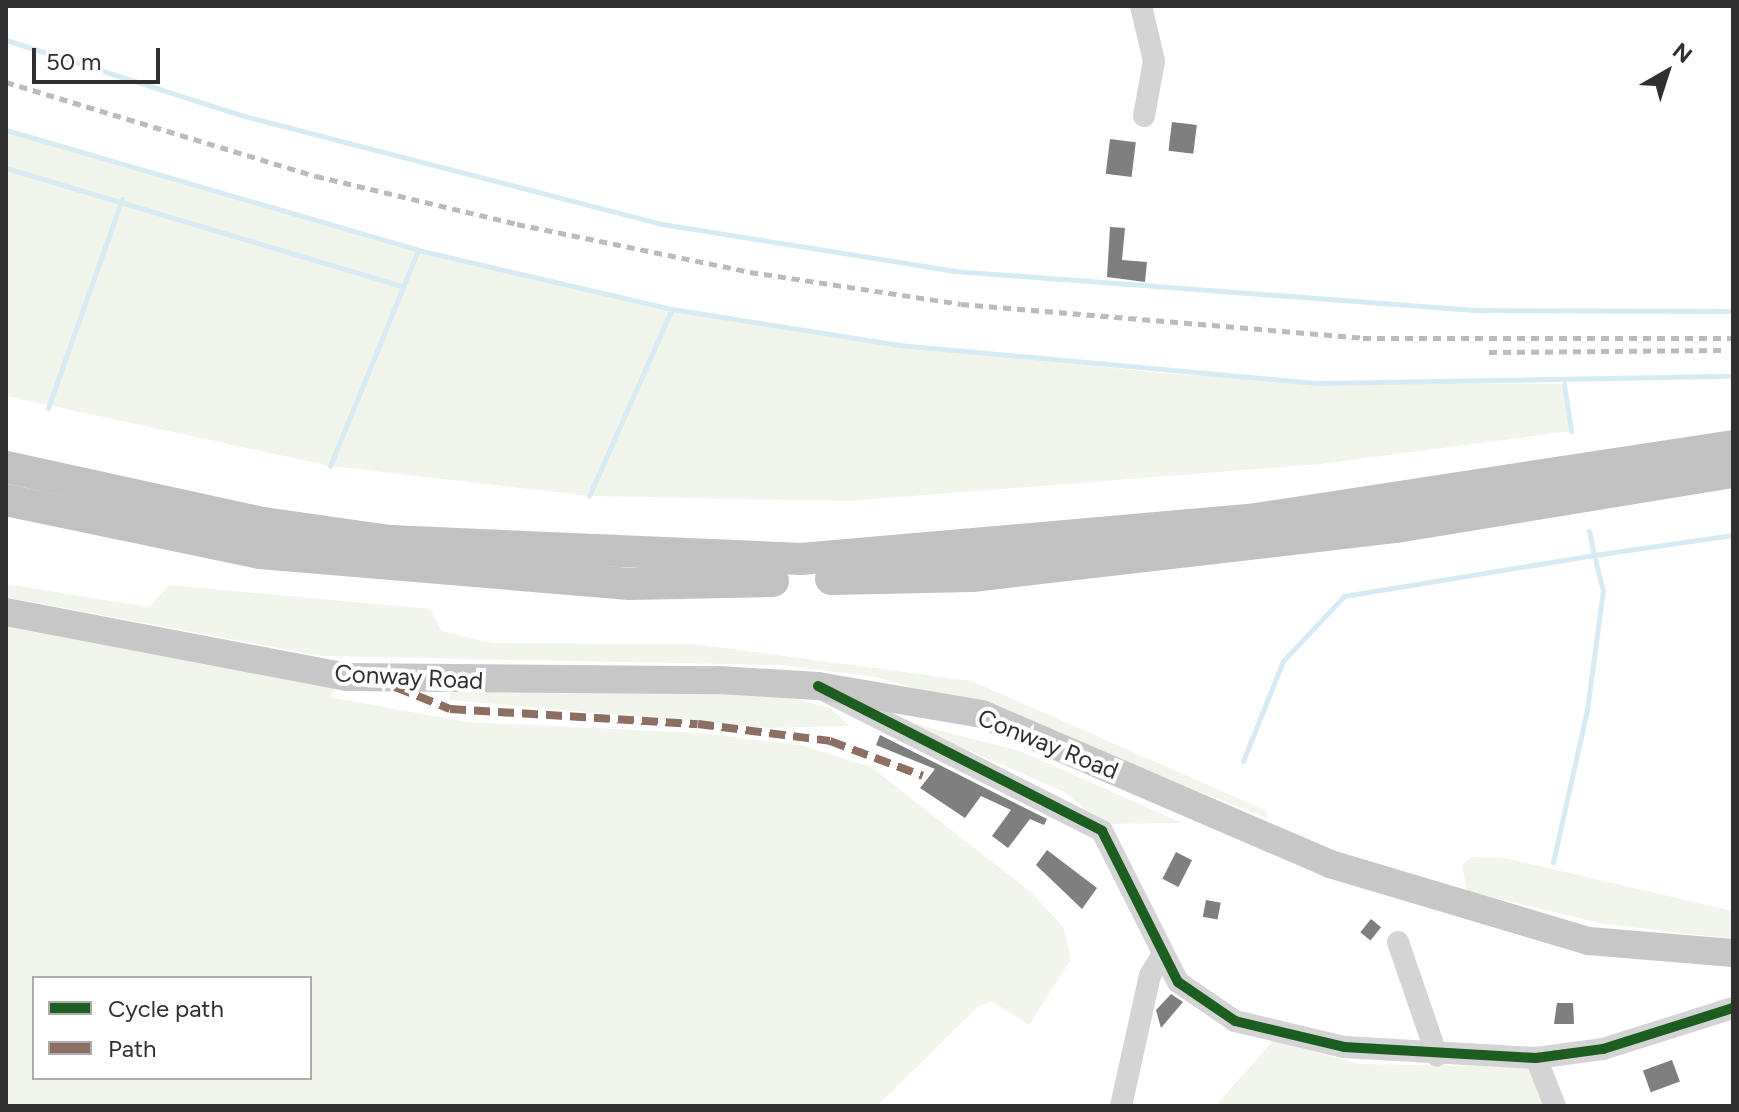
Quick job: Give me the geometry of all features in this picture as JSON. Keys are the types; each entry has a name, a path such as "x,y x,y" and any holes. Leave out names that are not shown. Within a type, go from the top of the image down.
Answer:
{"highway":[{"path":"6,466 71,483 390,541 801,559 1256,519 1733,446"},
{"path":"6,500 260,553 630,584 972,576 1396,527 1733,472"}],"main road":[{"name":"Conway Road","path":"6,612 347,677 818,686 982,714 1330,864 1589,941 1733,953"}],"street":[{"path":"1141,6 1154,61 1144,116"},
{"path":"818,686 1102,831 1162,956 1178,982 1235,1021 1330,1045 1437,1056 1536,1058 1603,1049 1733,1008"},
{"path":"1398,942 1437,1056"},
{"path":"1121,1106 1150,975 1162,956"},
{"path":"1536,1058 1555,1106"}],"shaded area":[{"path":"6,130 418,250 672,309 899,345 1161,373 1320,383 1564,384 1571,431 1321,464 849,501 589,496 330,466 6,396"},
{"path":"6,584 149,607 169,585 430,609 442,631 492,643 694,644 972,681 1267,811 1267,818 984,707 875,677 780,665 322,656 6,597"},
{"path":"6,626 338,686 329,697 467,722 699,733 804,746 871,767 1032,893 1064,928 1071,960 1029,1025 991,1001 978,1007 877,1106 6,1106"},
{"path":"699,691 796,699 830,708 850,726 767,728 449,700 451,692"},
{"path":"899,720 1020,751 1182,823 1104,824 1064,792"},
{"path":"1470,857 1505,858 1733,911 1733,939 1604,924 1467,891 1462,866"},
{"path":"1273,1041 1360,1064 1534,1067 1548,1106 1215,1106"}],"building":[{"path":"1172,122 1197,125 1193,154 1168,151"},
{"path":"1110,139 1136,142 1132,177 1106,174"},
{"path":"1110,227 1125,228 1122,260 1147,262 1145,282 1107,277"},
{"path":"880,735 1047,819 1044,825 1030,819 1008,848 992,836 1011,810 981,796 965,818 920,788 935,769 876,745"},
{"path":"1047,850 1097,888 1082,909 1036,865"},
{"path":"1176,852 1192,860 1178,887 1162,879"},
{"path":"1206,900 1221,903 1217,920 1203,917"},
{"path":"1371,919 1381,927 1370,940 1360,932"},
{"path":"1171,994 1183,1002 1161,1028 1156,1010"},
{"path":"1557,1003 1573,1003 1574,1024 1554,1024"},
{"path":"1672,1060 1680,1082 1651,1092 1643,1071"}],"waterway":[{"path":"6,40 244,116 662,224 955,271 1475,310 1733,311"},
{"path":"6,130 418,250 672,309 899,345 1320,383 1733,376"},
{"path":"6,168 403,286"},
{"path":"48,408 122,199"},
{"path":"330,466 418,250"},
{"path":"589,496 672,309"},
{"path":"1564,384 1571,431"},
{"path":"1589,531 1594,555 1733,535"},
{"path":"1243,761 1283,661 1344,596 1594,555 1603,590 1587,710 1553,862"}],"railway":[{"path":"6,82 316,176 517,224 750,272 961,304 1363,338 1733,338"},
{"path":"1489,352 1725,350"}],"marked path":[{"path":"373,678 450,709 698,724 830,741 923,776"}],"cycle path":[{"path":"818,686 1102,831 1178,982 1235,1021 1344,1047 1536,1058 1603,1049 1733,1008"}]}
